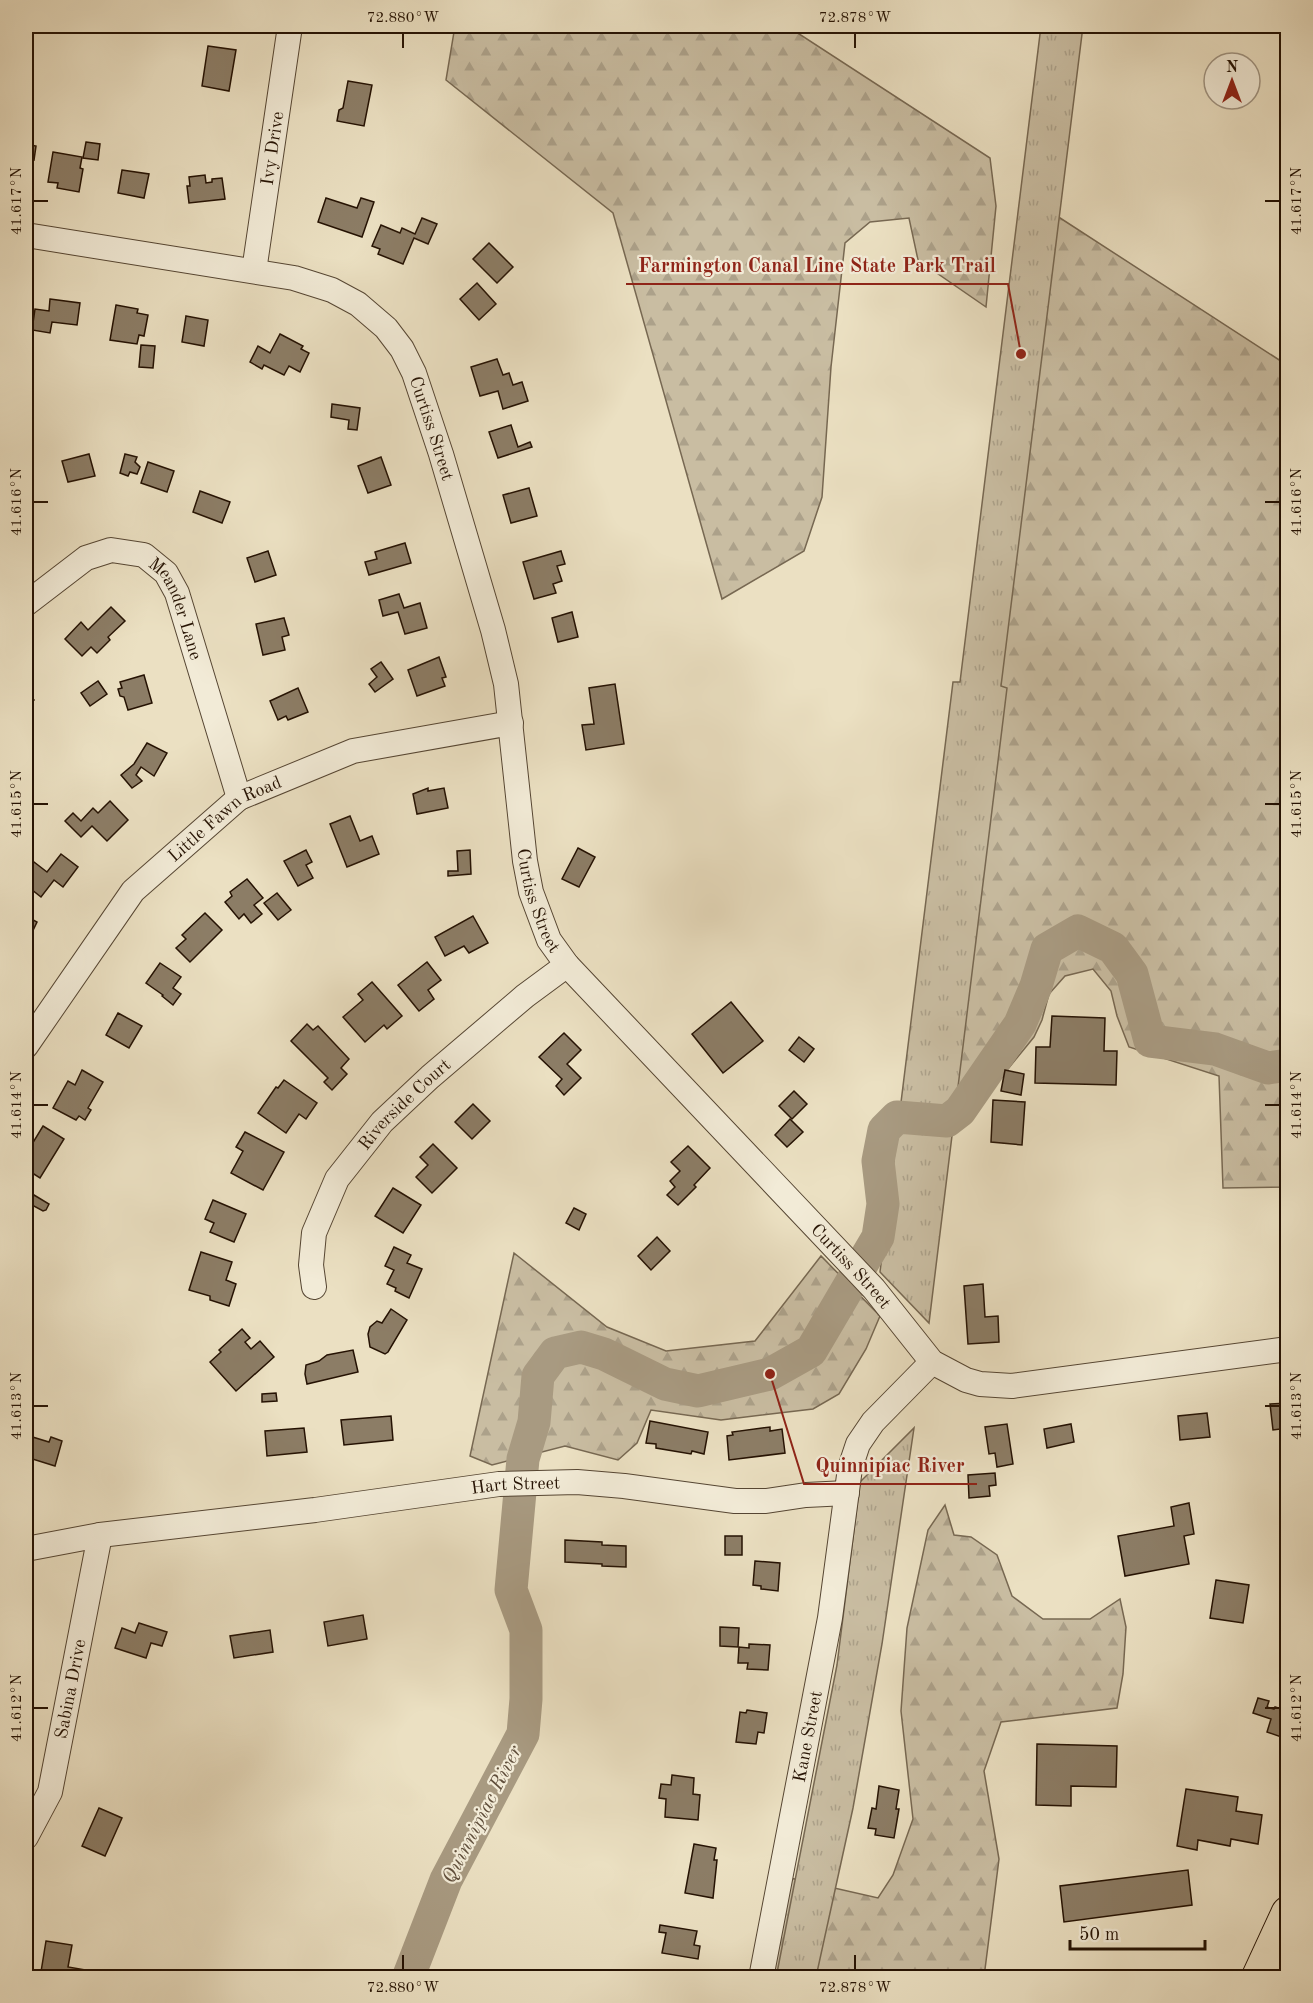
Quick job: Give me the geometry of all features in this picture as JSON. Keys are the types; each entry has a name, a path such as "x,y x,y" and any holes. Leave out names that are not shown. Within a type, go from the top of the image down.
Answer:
{"highway":[{"path":"1258,1977 1287,1914"}],"street":[{"name":"Ivy Drive","path":"254,271 290,26"},
{"name":"Curtiss Street","path":"26,235 294,278 341,294 358,304 386,328 402,349 414,373 441,454 493,630 506,684 525,861 531,892 549,940 567,965 874,1289 932,1362 966,1380 980,1384 1012,1386 1287,1350"},
{"name":"Meander Lane","path":"26,604 86,558 111,550 144,555 166,573 177,593 239,798"},
{"name":"Little Fawn Road","path":"26,1046 133,891 239,798 353,751 511,723"},
{"name":"Riverside Court","path":"314,1287 311,1265 314,1233 337,1179 382,1122 422,1084 525,996 567,965"},
{"path":"847,1493 850,1468 858,1444 890,1403 932,1362"},
{"name":"Hart Street","path":"26,1549 100,1535 315,1510 499,1484 577,1482 624,1486 735,1502 847,1493"},
{"name":"Kane Street","path":"761,1977 817,1693 838,1567 847,1493"},
{"name":"Sabina Drive","path":"26,1837 50,1792 100,1535"}],"green space":[{"path":"455,26 787,26 990,158 996,206 986,307 918,260 909,218 870,222 845,243 831,367 822,497 804,551 722,599 613,213 446,80"},
{"path":"1041,26 1083,26 1001,686 1007,688 929,1323 880,1272 953,682 960,682"},
{"path":"1057,216 1287,365 1287,1187 1223,1188 1219,1076 1129,1047 1117,1016 1111,991 1093,969 1065,976 1049,994 1042,1020 1034,1037 990,1091 950,1091"},
{"path":"514,1253 607,1327 666,1351 755,1341 821,1256 880,1316 866,1349 839,1394 813,1409 721,1420 651,1410 637,1443 618,1460 565,1446 492,1465 470,1456"},
{"path":"914,1428 882,1644 853,1808 816,1977 776,1978 837,1665 860,1482"},
{"path":"945,1505 954,1535 971,1537 997,1555 1012,1596 1043,1619 1090,1619 1120,1599 1126,1627 1123,1674 1117,1708 1001,1722 984,1771 999,1859 984,1977 772,1978 790,1878 878,1898 893,1875 913,1819 901,1711 907,1628 928,1530"}],"building":[{"path":"208,46 236,50 229,91 202,86"},
{"path":"348,81 372,85 364,126 337,121 339,110 343,108"},
{"path":"86,142 100,144 98,160 83,158"},
{"path":"26,144 36,146 34,160 26,158"},
{"path":"53,152 82,157 80,168 83,169 79,192 57,188 58,183 48,182"},
{"path":"122,170 149,174 144,198 118,193"},
{"path":"205,175 206,183 212,182 212,179 222,178 225,199 189,203 187,186 190,186 189,177"},
{"path":"326,198 357,208 361,198 374,202 362,237 318,222"},
{"path":"422,218 437,224 428,244 414,238 403,264 378,254 380,249 372,246 381,225 400,233 402,228 415,234"},
{"path":"489,243 513,267 497,283 473,259"},
{"path":"477,283 496,304 479,320 460,299"},
{"path":"50,299 80,303 77,325 52,322 50,333 32,330 35,309 49,311"},
{"path":"116,305 138,309 137,313 148,315 144,336 139,335 137,344 110,340"},
{"path":"186,316 208,320 204,346 182,342"},
{"path":"280,334 303,346 301,349 309,353 300,372 289,366 284,375 264,365 262,369 250,362 258,346 270,353"},
{"path":"141,345 155,346 153,368 139,367"},
{"path":"497,359 503,375 509,373 513,385 522,382 528,401 503,409 498,391 480,396 471,367"},
{"path":"332,404 360,408 357,430 348,429 349,420 331,417"},
{"path":"511,425 518,447 530,442 532,447 498,458 489,432"},
{"path":"89,454 95,476 68,482 62,461"},
{"path":"125,454 137,457 135,462 140,467 137,474 130,472 128,476 120,473"},
{"path":"381,457 391,485 368,493 358,466"},
{"path":"148,462 174,471 167,492 141,483"},
{"path":"529,488 537,516 511,523 503,495"},
{"path":"200,491 230,502 222,523 193,512"},
{"path":"26,514 33,523 26,529"},
{"path":"405,543 411,563 369,575 365,562 377,559 375,552"},
{"path":"268,551 276,575 255,582 247,558"},
{"path":"561,551 565,564 557,566 562,581 553,584 556,593 534,599 523,562"},
{"path":"399,594 404,608 420,603 427,628 405,634 398,612 383,616 379,600"},
{"path":"111,607 125,621 108,637 110,640 97,653 91,647 82,656 65,639 81,622 88,630"},
{"path":"572,612 578,637 558,642 552,618"},
{"path":"284,618 289,635 282,637 285,650 263,655 256,624"},
{"path":"439,657 446,677 442,678 445,686 417,696 408,670"},
{"path":"381,662 393,679 375,692 369,684 377,677 371,669"},
{"path":"144,675 152,703 128,710 124,697 120,696 118,689 122,688 120,682"},
{"path":"98,681 107,694 90,706 81,693"},
{"path":"615,684 624,744 586,750 582,725 594,724 589,688"},
{"path":"298,688 308,712 288,720 286,716 278,720 270,701"},
{"path":"26,691 34,700 26,709"},
{"path":"147,743 167,753 154,776 141,767 136,775 142,781 132,788 121,775 134,764"},
{"path":"428,788 428,791 444,788 448,808 417,814 413,794"},
{"path":"110,801 128,820 107,841 92,826 81,837 65,821 73,813 81,821 93,808 98,813"},
{"path":"350,816 360,841 372,836 379,854 347,867 330,824"},
{"path":"578,848 595,857 579,887 562,879"},
{"path":"306,850 312,862 306,865 313,878 298,886 284,861"},
{"path":"470,850 471,874 448,876 448,871 458,871 457,851"},
{"path":"61,854 78,867 63,887 54,880 41,897 26,885 32,877 26,873 34,862 47,872"},
{"path":"247,879 263,898 254,905 262,914 251,923 244,914 239,919 225,902 232,896 230,892"},
{"path":"277,893 291,910 278,920 264,903"},
{"path":"205,913 222,930 190,962 176,948 186,939 182,935"},
{"path":"26,916 37,922 26,945"},
{"path":"473,916 488,943 469,953 464,946 445,956 435,937"},
{"path":"427,962 441,980 428,990 434,999 419,1011 398,985"},
{"path":"160,963 181,977 173,988 181,994 173,1005 146,983"},
{"path":"372,982 402,1016 387,1029 384,1025 365,1042 343,1017 363,1000 358,994"},
{"path":"731,1002 763,1041 723,1073 692,1034"},
{"path":"118,1013 142,1026 129,1048 106,1035"},
{"path":"1052,1016 1105,1018 1104,1051 1117,1051 1116,1085 1035,1083 1036,1047 1050,1047"},
{"path":"307,1024 313,1030 318,1026 349,1059 341,1068 347,1074 332,1090 324,1082 328,1078 291,1041"},
{"path":"564,1033 581,1050 567,1064 581,1078 564,1095 556,1086 562,1079 539,1057"},
{"path":"799,1037 814,1049 804,1062 789,1050"},
{"path":"82,1070 103,1082 88,1108 91,1110 85,1120 79,1116 76,1120 53,1108 68,1081 75,1085"},
{"path":"1005,1070 1024,1074 1021,1095 1001,1091"},
{"path":"284,1080 317,1103 306,1119 299,1114 286,1133 258,1113 276,1087 278,1088"},
{"path":"794,1091 807,1104 792,1119 779,1106"},
{"path":"993,1100 1025,1102 1022,1145 991,1142"},
{"path":"473,1104 490,1121 472,1139 455,1122"},
{"path":"790,1119 803,1132 787,1147 775,1135"},
{"path":"43,1126 64,1139 40,1178 26,1169 26,1154"},
{"path":"245,1132 284,1152 263,1190 231,1173 243,1151 236,1147"},
{"path":"433,1144 457,1168 432,1193 416,1177 428,1165 420,1157"},
{"path":"688,1146 710,1168 694,1185 696,1187 678,1205 667,1195 675,1187 670,1181 680,1171 671,1162"},
{"path":"393,1188 421,1205 403,1233 375,1216"},
{"path":"34,1195 49,1204 46,1210 43,1211 30,1204"},
{"path":"213,1200 246,1214 234,1242 210,1232 214,1223 205,1219"},
{"path":"574,1208 586,1214 579,1230 566,1223"},
{"path":"657,1237 670,1251 651,1270 638,1256"},
{"path":"394,1247 411,1255 407,1263 422,1269 409,1298 387,1284 394,1270 385,1266"},
{"path":"201,1252 232,1262 226,1280 236,1284 229,1306 210,1300 210,1296 189,1290"},
{"path":"983,1284 985,1317 998,1316 999,1342 968,1344 964,1286"},
{"path":"391,1309 407,1320 385,1354 370,1347 368,1334 370,1327 377,1321 382,1323"},
{"path":"242,1329 250,1338 245,1342 251,1349 260,1341 274,1357 236,1391 210,1362 221,1352 219,1350"},
{"path":"353,1350 358,1372 307,1384 306,1365 319,1361 327,1355"},
{"path":"276,1393 277,1401 262,1402 262,1394"},
{"path":"1288,1403 1288,1428 1273,1430 1270,1404"},
{"path":"1207,1413 1210,1437 1180,1440 1178,1416"},
{"path":"391,1416 393,1440 344,1445 341,1420"},
{"path":"650,1421 708,1432 704,1454 656,1448 656,1444 646,1443"},
{"path":"1007,1424 1013,1464 997,1467 995,1453 989,1454 985,1427"},
{"path":"1071,1424 1074,1442 1047,1448 1044,1429"},
{"path":"770,1427 770,1431 782,1429 785,1453 729,1460 727,1436 733,1435 732,1432"},
{"path":"304,1428 307,1452 267,1456 265,1431"},
{"path":"26,1435 49,1442 51,1437 62,1441 55,1466 26,1457"},
{"path":"995,1473 996,1485 989,1486 990,1496 969,1498 968,1475"},
{"path":"1189,1503 1194,1534 1184,1536 1189,1564 1125,1576 1118,1536 1174,1526 1171,1507"},
{"path":"725,1536 742,1536 742,1555 725,1555"},
{"path":"565,1540 626,1546 626,1567 565,1562"},
{"path":"755,1561 780,1563 778,1591 761,1589 761,1586 753,1585"},
{"path":"1216,1580 1249,1585 1243,1623 1210,1618"},
{"path":"1288,1591 1288,1606 1283,1605"},
{"path":"363,1615 367,1639 328,1646 324,1622"},
{"path":"139,1623 167,1632 162,1646 151,1643 146,1658 115,1648 122,1628 135,1633"},
{"path":"720,1627 739,1628 738,1647 720,1646"},
{"path":"270,1630 273,1652 234,1658 230,1636"},
{"path":"749,1644 770,1645 768,1670 747,1669 748,1663 738,1663 739,1647 749,1648"},
{"path":"1258,1698 1269,1701 1267,1707 1288,1711 1287,1739 1267,1732 1271,1719 1253,1713"},
{"path":"747,1710 767,1713 764,1733 758,1732 756,1744 736,1742 740,1712 746,1713"},
{"path":"1037,1744 1117,1746 1116,1787 1071,1786 1071,1806 1036,1805"},
{"path":"672,1775 694,1778 693,1794 700,1795 698,1820 665,1817 666,1799 659,1798 661,1784 671,1785"},
{"path":"879,1786 899,1790 896,1809 899,1809 894,1838 875,1835 876,1829 868,1828 872,1808 876,1809"},
{"path":"1186,1789 1238,1797 1236,1811 1262,1815 1258,1844 1231,1839 1230,1846 1198,1840 1197,1850 1177,1846"},
{"path":"99,1808 122,1818 105,1856 82,1846"},
{"path":"694,1844 716,1848 713,1898 685,1893"},
{"path":"1188,1870 1192,1905 1064,1922 1060,1886"},
{"path":"660,1925 697,1931 694,1945 700,1946 698,1959 662,1953 666,1933 659,1932"},
{"path":"46,1941 72,1945 68,1967 86,1970 84,1978 40,1978"}],"waterway":[{"name":"Quinnipiac River","path":"408,1978 446,1880 523,1734 526,1699 526,1630 511,1590 523,1459 534,1422 538,1376 555,1353 581,1347 604,1354 665,1384 698,1391 770,1374 811,1351 878,1237 883,1204 878,1161 884,1130 897,1117 947,1121 960,1111 1020,1024 1036,986 1047,949 1078,931 1113,948 1132,974 1150,1041 1215,1049 1268,1068 1288,1065"}],"place":[{"name":"Farmington Canal Line State Park Trail","path":"1021,354"},
{"name":"Quinnipiac River","path":"770,1374"}]}
